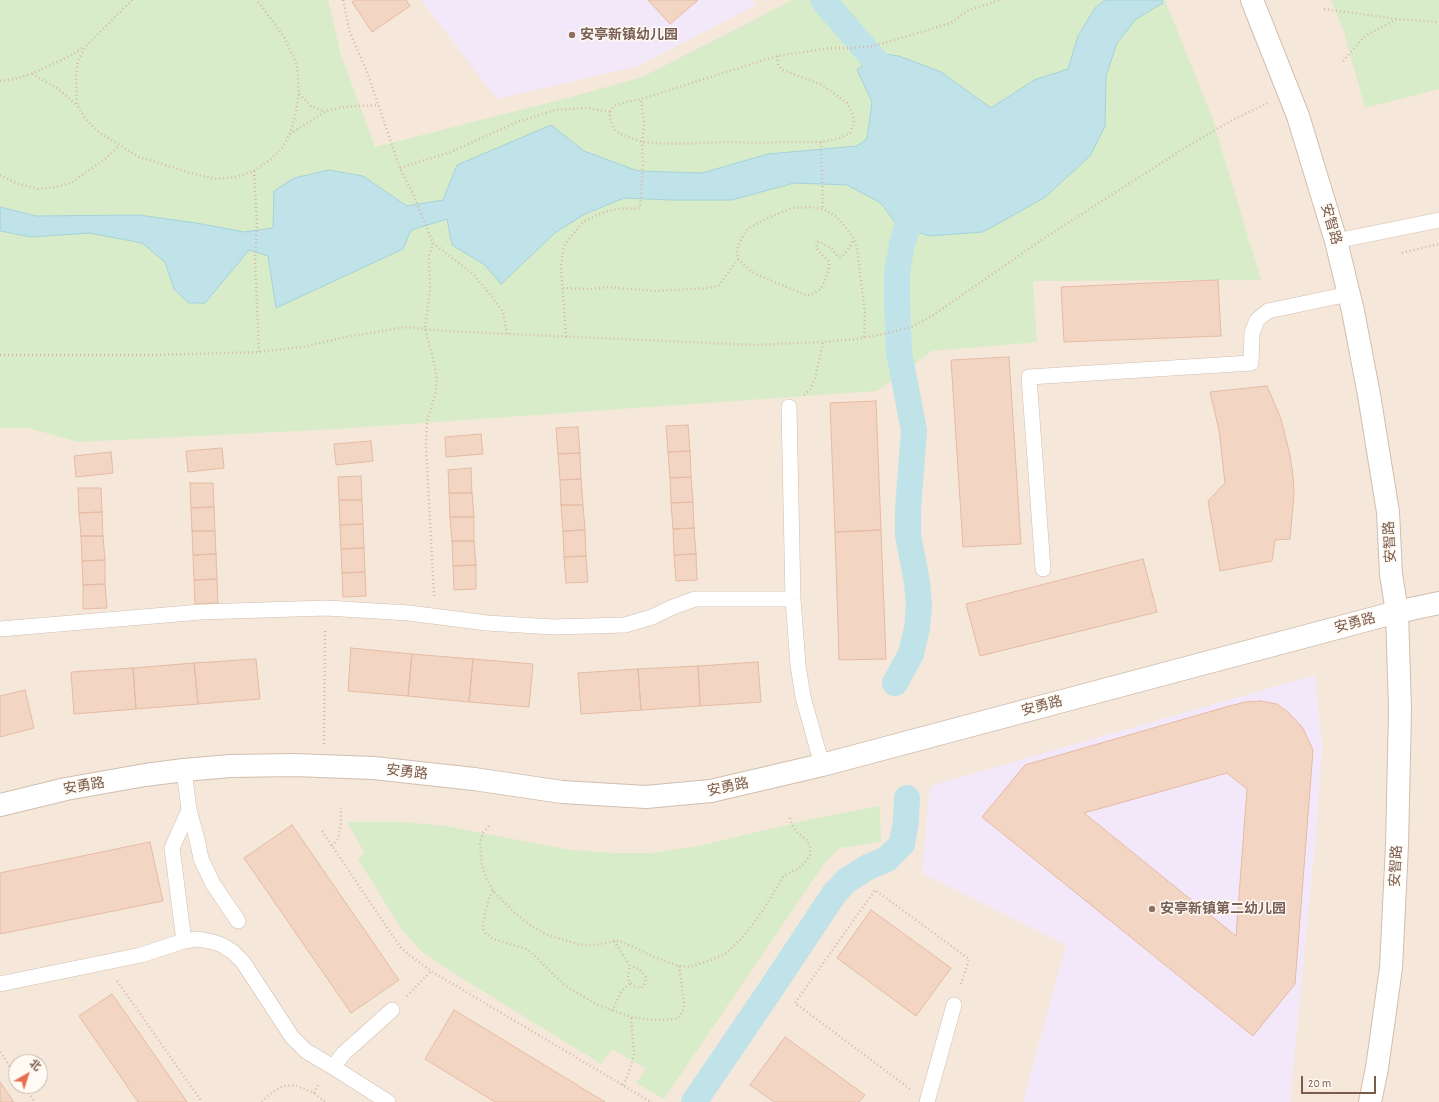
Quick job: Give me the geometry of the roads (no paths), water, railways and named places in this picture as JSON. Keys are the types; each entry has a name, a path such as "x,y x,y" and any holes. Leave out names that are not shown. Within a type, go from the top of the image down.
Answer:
{"street":[{"name":"安智路","path":"1252,0 1298,116 1336,241 1349,294 1369,394 1388,512 1392,574 1397,612 1400,710 1398,845 1390,968 1377,1068 1370,1102"},
{"name":"安勇路","path":"0,805 66,789 146,775 230,766 294,765 374,768 474,778 562,792 646,798 711,791 822,765 1397,612 1439,603"}],"lane":[{"path":"1336,241 1439,220"},
{"path":"1043,569 1030,377 1251,363 1252,332 1257,320 1268,311 1349,294"},
{"path":"789,407 793,599 798,665 803,697 822,765"},
{"path":"0,629 201,612 326,608 409,613 487,623 553,627 624,626 652,617 672,607 695,599 793,599"},
{"path":"184,770 189,810 204,868 238,921"},
{"path":"184,941 172,848 189,810"},
{"path":"0,984 141,955 184,941 198,939 213,942 222,945 233,952 243,962 292,1037 306,1051 333,1066 388,1102"},
{"path":"927,1102 954,1005"},
{"path":"333,1066 344,1053 392,1010"}],"water":[{"path":"1105,0 1162,0 1163,3 1136,19 1117,43 1106,76 1105,126 1090,156 1044,198 983,232 929,236 897,225 881,203 847,185 794,183 732,200 624,198 585,214 556,232 501,284 485,265 452,245 447,219 411,230 403,249 276,308 268,256 249,250 205,303 189,303 174,289 165,262 142,243 90,233 31,237 0,231 0,207 36,216 139,215 196,223 244,232 273,228 274,191 294,178 329,170 363,176 407,206 443,200 457,165 551,125 584,151 638,171 702,173 768,154 857,146 867,139 872,102 857,70 877,53 899,56 941,72 991,108 1034,80 1068,69 1078,36 1095,8"}],"waterway":[{"path":"823,0 886,73"},
{"path":"895,683 911,654 917,628 919,606 917,582 908,535 908,509 914,431 899,352 897,301 897,272 902,244 913,209"},
{"path":"694,1102 834,894 846,881 868,867 887,859 902,844 906,821 907,798"}],"place":[{"name":"安亭新镇幼儿园","path":"572,35"},
{"name":"安亭新镇第二幼儿园","path":"1152,909"}]}
